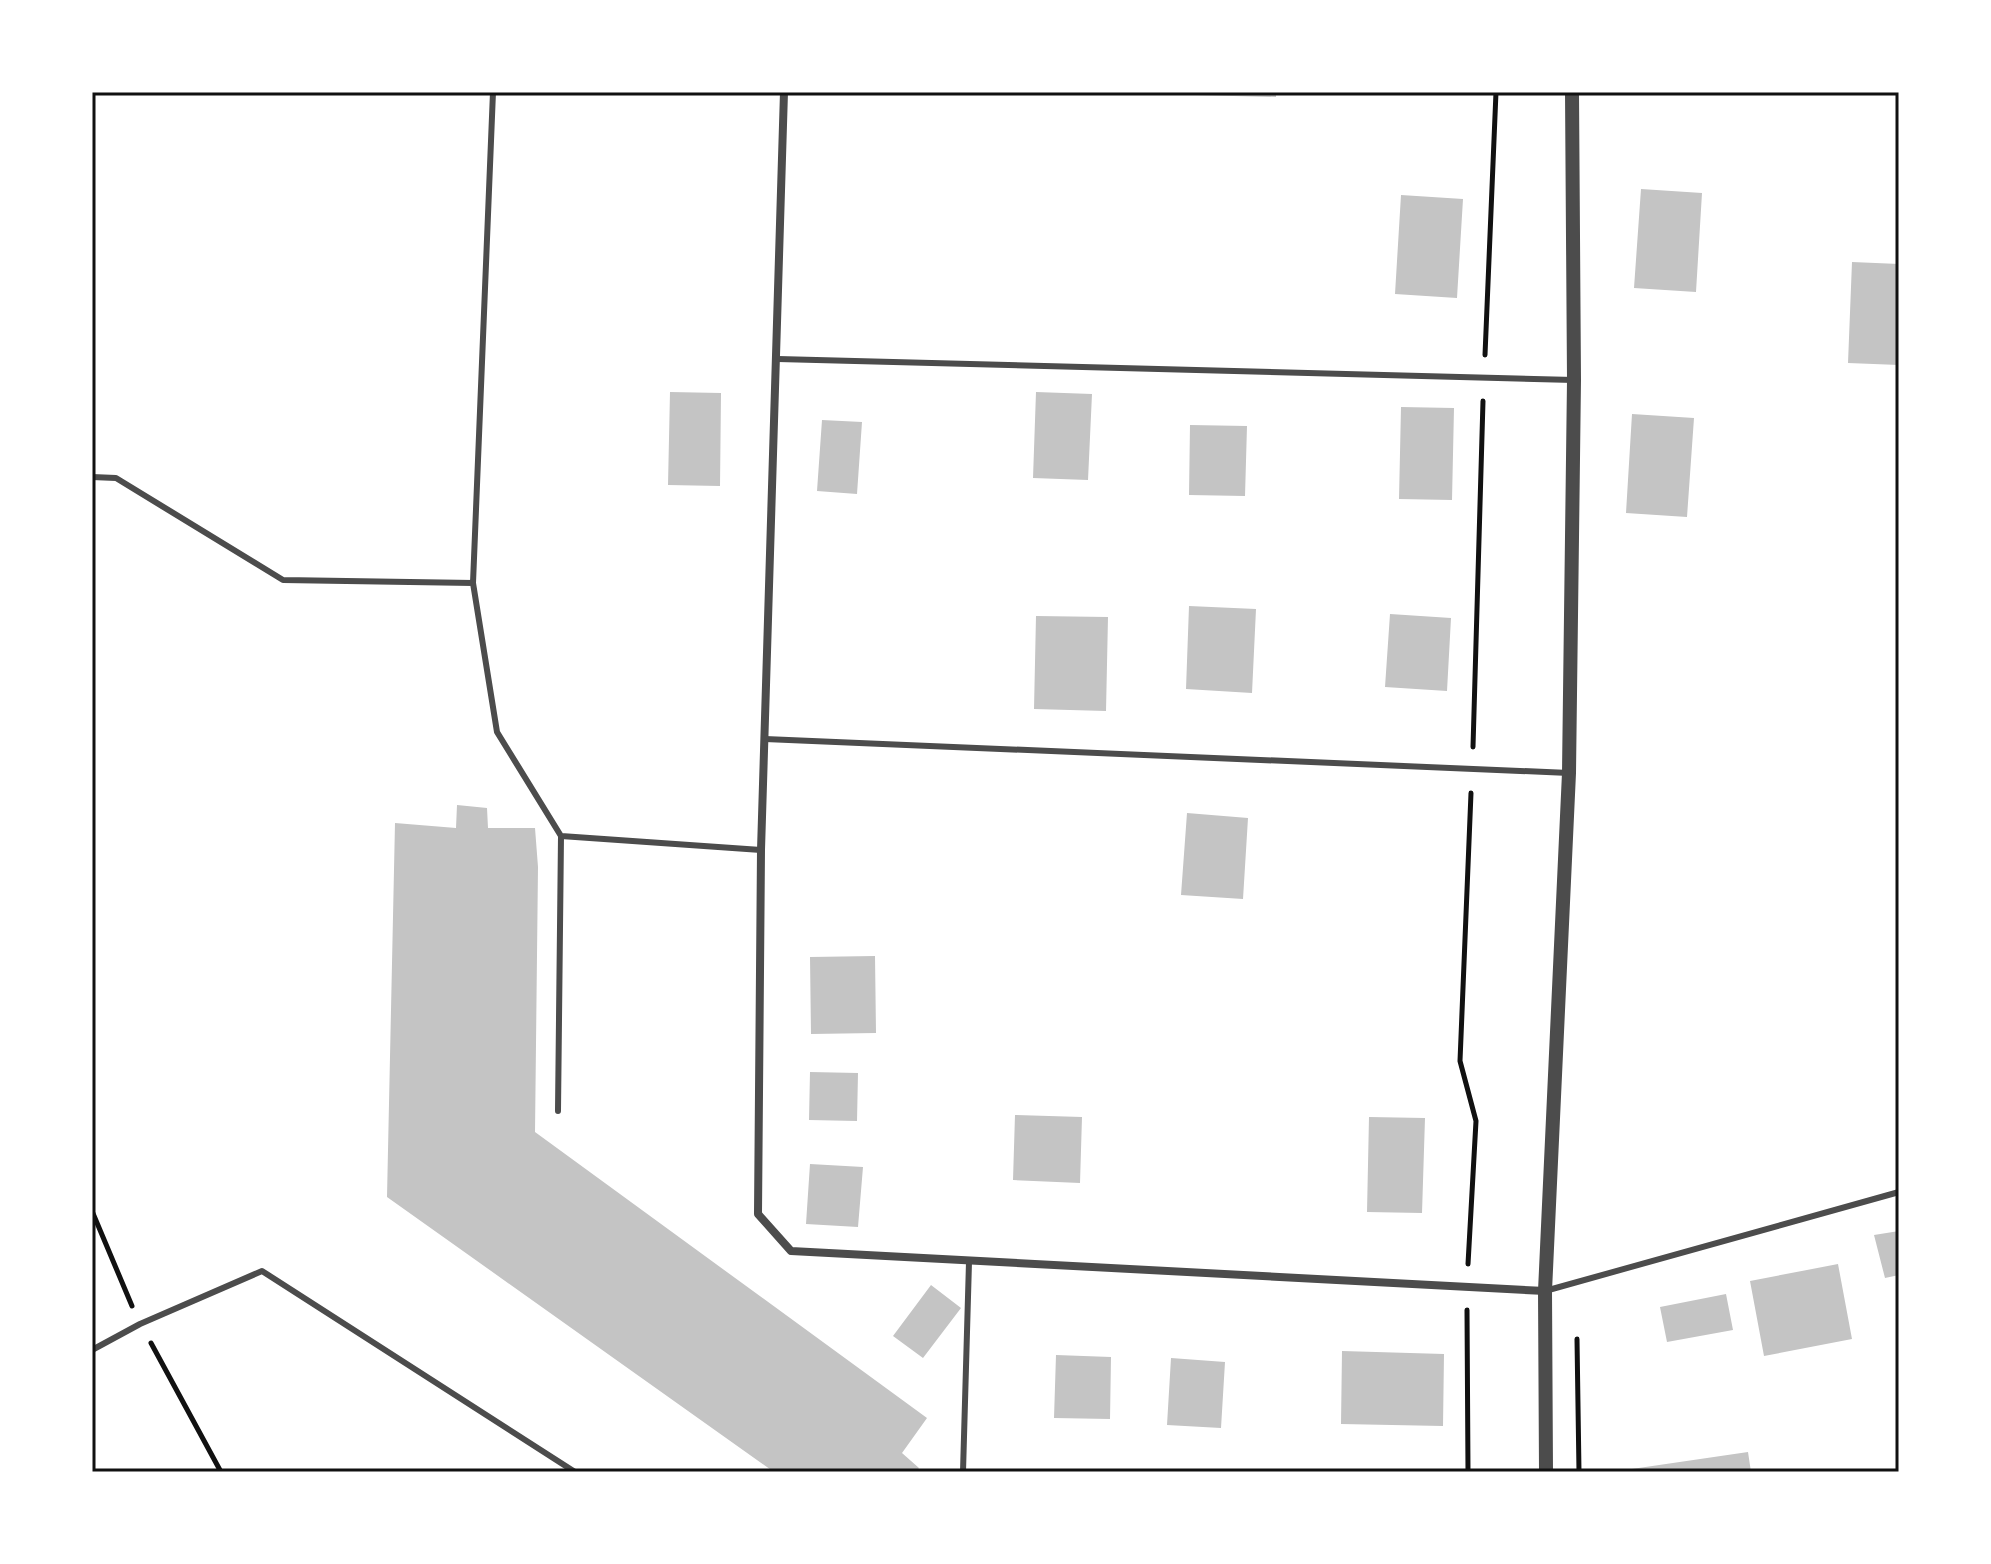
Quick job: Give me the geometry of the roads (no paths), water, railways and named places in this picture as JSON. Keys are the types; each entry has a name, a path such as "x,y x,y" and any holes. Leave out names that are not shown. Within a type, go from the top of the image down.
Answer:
{"street":[{"path":"784,92 761,850 758,1214 791,1251 1545,1291"},
{"path":"1546,1472 1545,1291 1569,773 1574,380 1572,92"}],"lane":[{"path":"493,92 473,583 497,732 561,836 558,1111"},
{"path":"778,359 1574,380"},
{"path":"92,477 116,478 283,580 473,583"},
{"path":"765,739 1569,773"},
{"path":"561,836 761,850"},
{"path":"1545,1291 1899,1192"},
{"path":"963,1472 969,1262"},
{"path":"92,1350 140,1324 262,1271 575,1472"}]}
